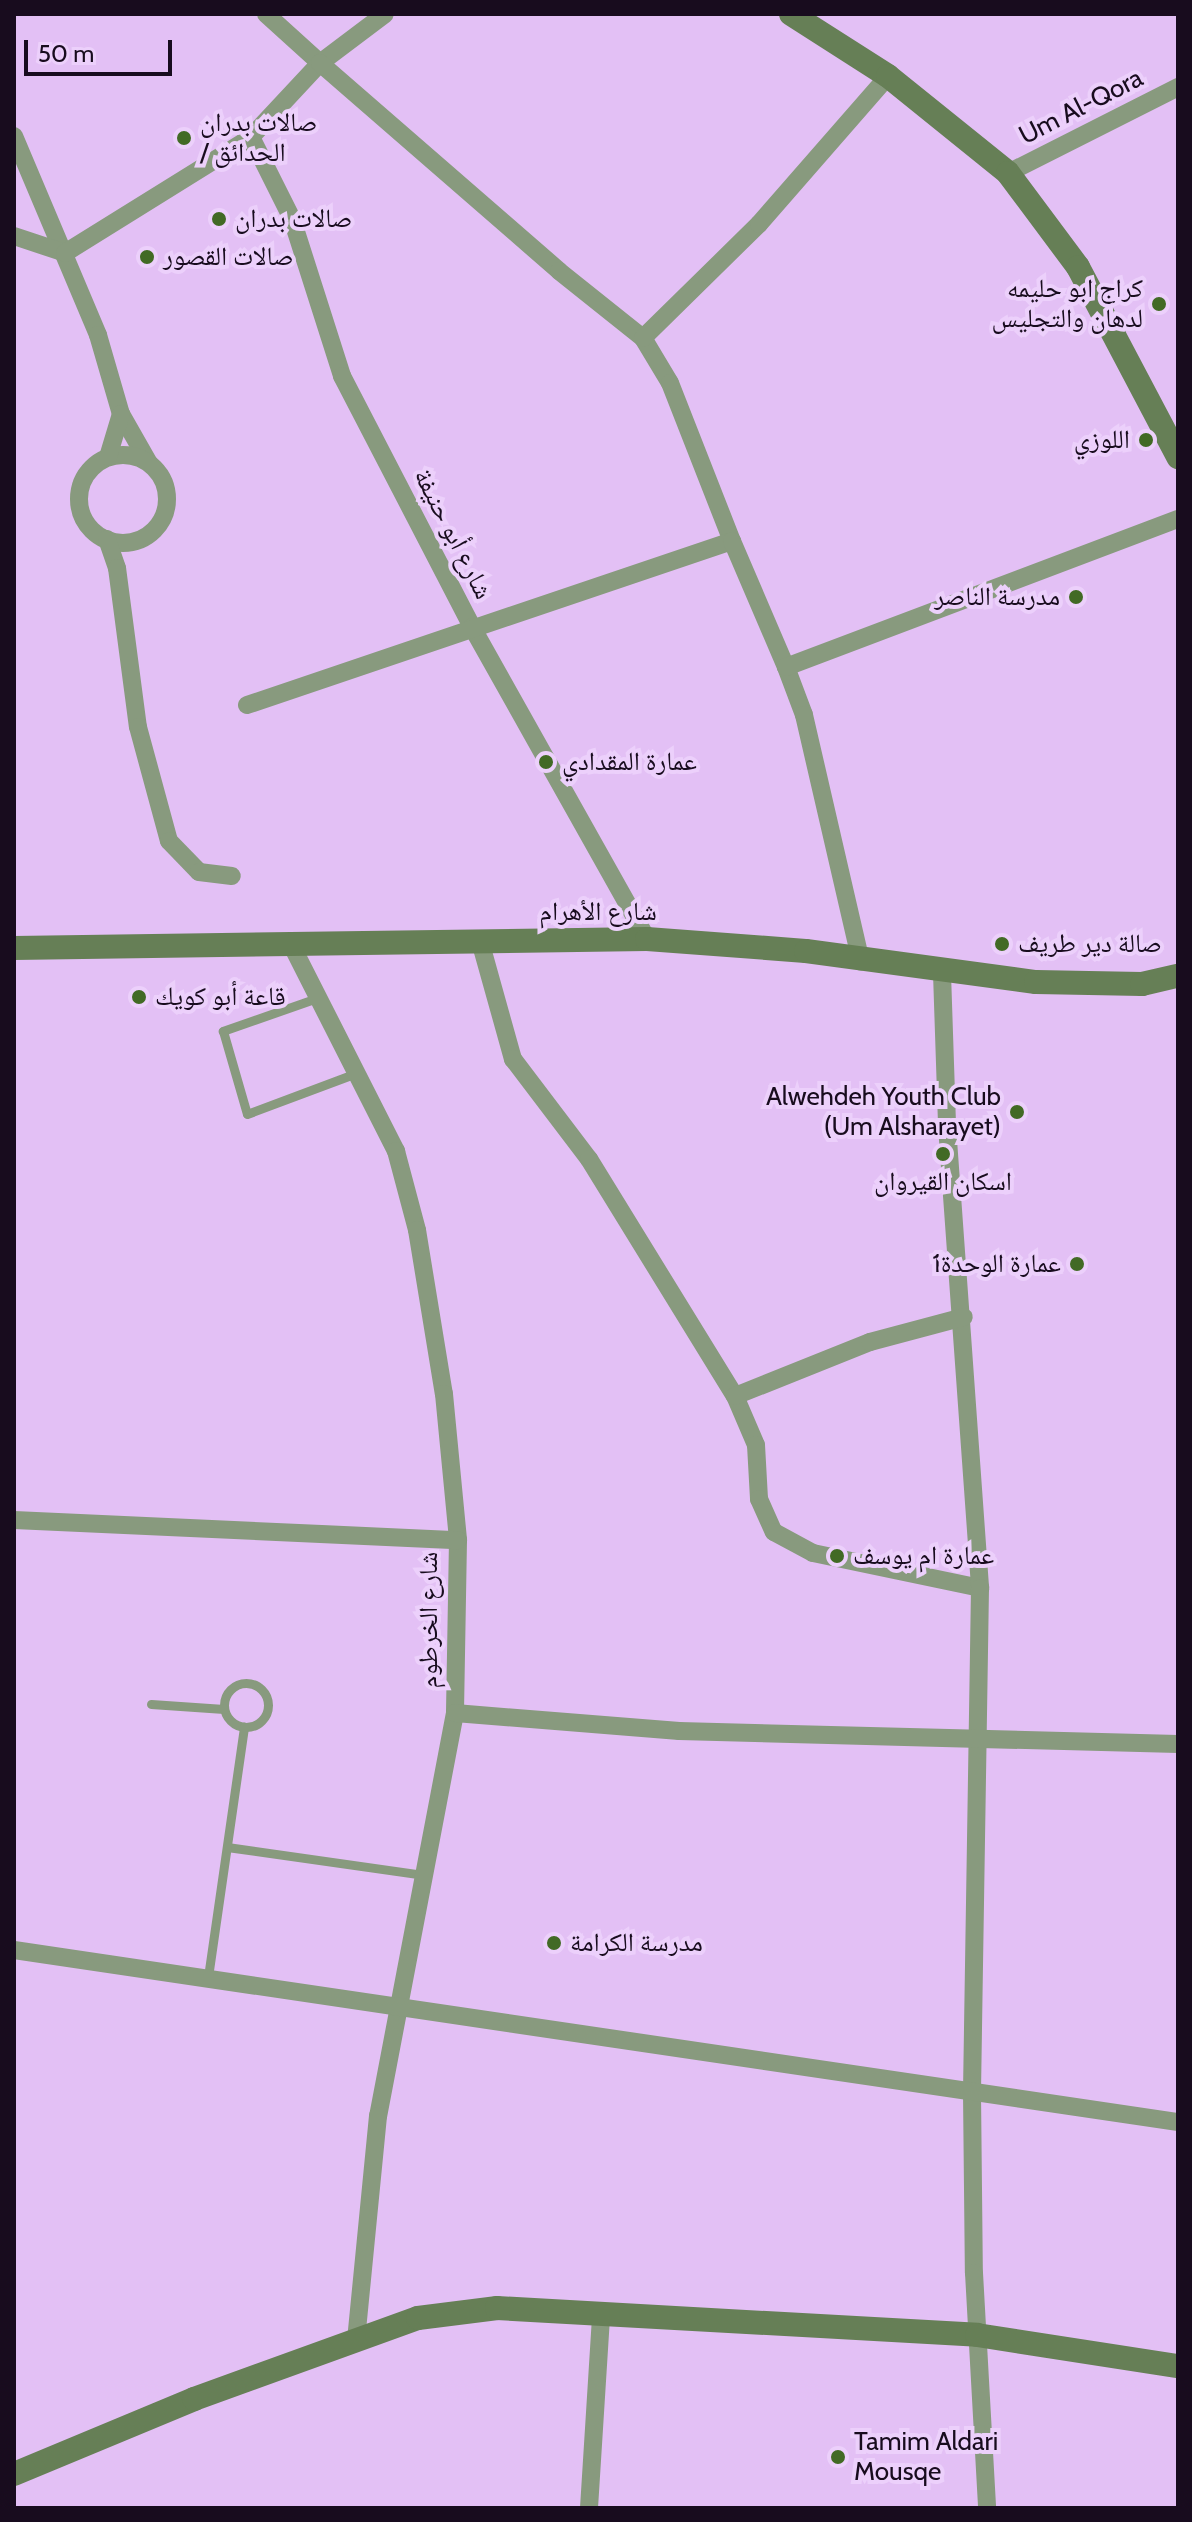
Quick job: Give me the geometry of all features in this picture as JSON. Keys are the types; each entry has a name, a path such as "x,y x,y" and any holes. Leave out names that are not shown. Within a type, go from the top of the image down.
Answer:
{"street":[{"path":"266,14 559,271 643,338 670,383 804,715 861,961"},
{"path":"65,253 251,137 320,63 385,14"},
{"path":"791,14 888,76 1008,173 1078,267 1178,457"},
{"path":"643,338 759,224 888,76"},
{"name":"Um Al-Qora","path":"1008,173 1178,87"},
{"path":"14,136 113,374 121,414 165,485 165,513 158,526 135,541 117,568"},
{"name":"شارع أبو حنيفة","path":"251,137 292,219 342,376 472,627 647,939"},
{"path":"14,236 65,253"},
{"path":"121,414 108,457 85,477 80,505 85,520 107,539 117,568 138,727 169,841 199,872 232,876"},
{"path":"108,457 123,455 149,463"},
{"path":"786,667 1178,519"},
{"path":"107,539 135,541"},
{"path":"247,705 732,541"},
{"name":"شارع الأهرام","path":"14,948 293,948 647,939 861,961 942,973 1091,985 1142,984 1178,976"},
{"path":"480,941 513,1059 589,1159 735,1396 756,1445 759,1499 774,1532 813,1553 980,1588"},
{"path":"293,948 354,1074 396,1151 417,1230 444,1394 458,1540"},
{"path":"942,973 947,1126 964,1317 980,1588 980,1742 972,2093 977,2335 987,2508"},
{"path":"735,1396 870,1342 964,1317"},
{"name":"شارع الخرطوم","path":"14,1520 458,1540 455,1713 679,1731 980,1742 1178,1744"},
{"path":"356,2341 378,2116 455,1713"},
{"path":"14,1950 1178,2122"},
{"path":"14,2474 194,2399 418,2318 497,2308 977,2335 1178,2366"},
{"path":"589,2508 601,2315"}],"lane":[{"path":"317,998 223,1031 247,1114 354,1074"},
{"path":"244,1683 258,1686 267,1698 267,1712 258,1723 244,1727 231,1721 224,1709 231,1689 244,1683"},
{"path":"151,1704 224,1709"},
{"path":"208,1977 244,1727"},
{"path":"227,1847 423,1875"}],"place":[{"name":"صالات بدران / الحدائق","path":"184,138"},
{"name":"صالات بدران","path":"219,219"},
{"name":"صالات القصور","path":"147,257"},
{"name":"كراج ابو حليمه لدهان والتجليس","path":"1159,304"},
{"name":"اللوزي","path":"1146,440"},
{"name":"مدرسة الناصر","path":"1076,597"},
{"name":"عمارة المقدادي","path":"546,762"},
{"name":"صالة دير طريف","path":"1002,944"},
{"name":"قاعة أبو كويك","path":"139,997"},
{"name":"Alwehdeh Youth Club (Um Alsharayet)","path":"1017,1112"},
{"name":"اسكان القيروان","path":"943,1154"},
{"name":"عمارة الوحدة1","path":"1077,1264"},
{"name":"عمارة ام يوسف","path":"837,1556"},
{"name":"مدرسة الكرامة","path":"554,1943"},
{"name":"Tamim Aldari Mousqe","path":"838,2457"}]}
